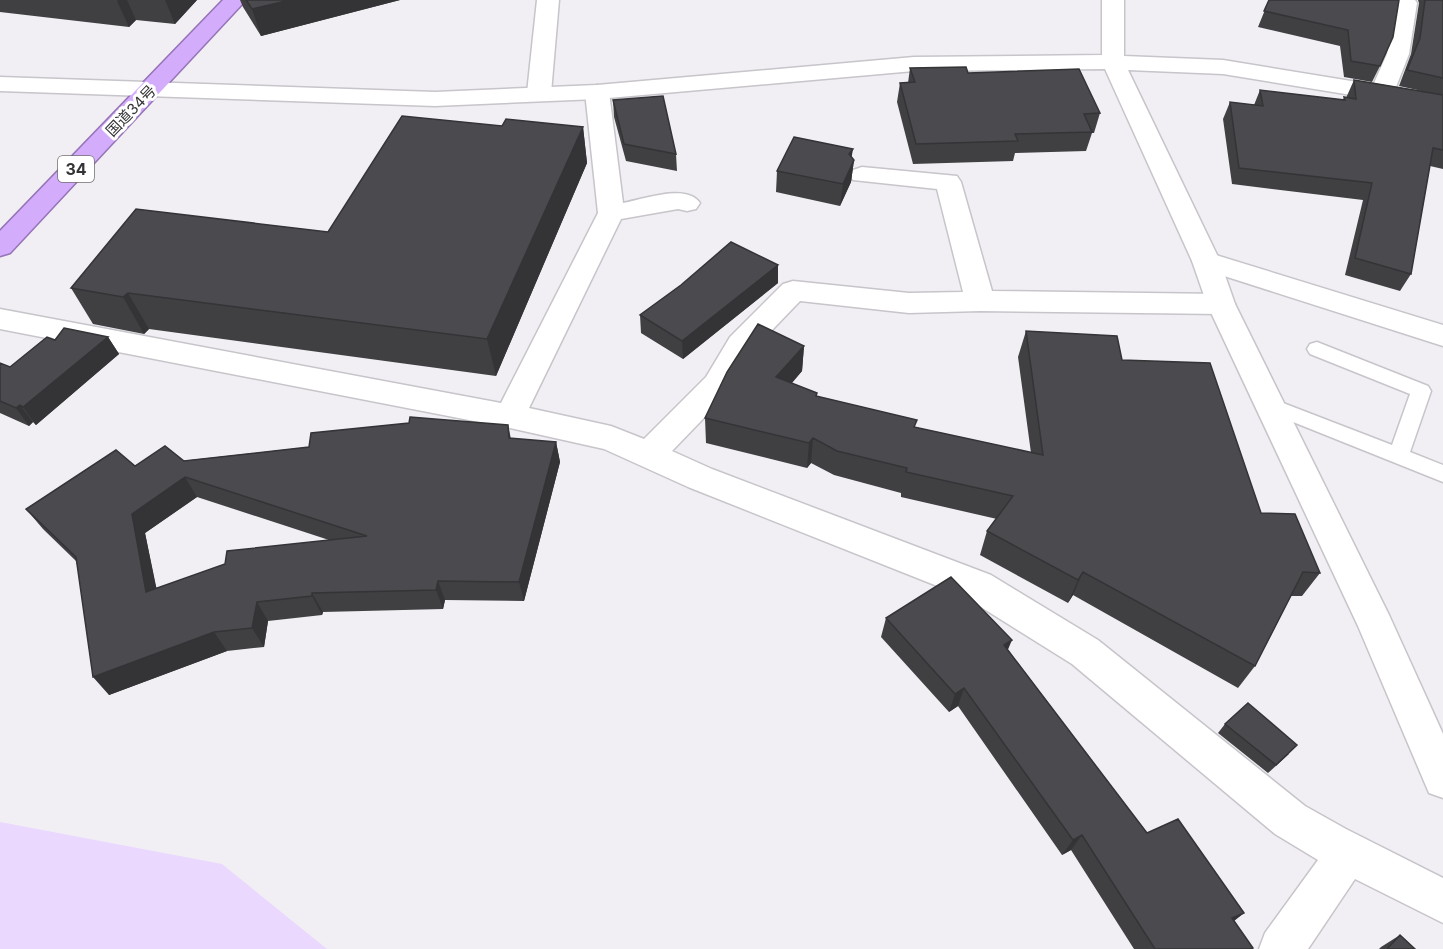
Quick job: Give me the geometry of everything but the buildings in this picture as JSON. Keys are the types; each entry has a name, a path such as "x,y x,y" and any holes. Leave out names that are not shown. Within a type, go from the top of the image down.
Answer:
{"highway":[{"name":"国道34号","path":"0,247 235,0"}],"street":[{"path":"539,93 548,0"},
{"path":"1113,0 1113,62 1206,261 1221,304 1376,626 1439,764"},
{"path":"1382,92 1398,54 1408,1"},
{"path":"0,84 435,99 597,92 914,64 1113,62 1223,67 1443,103"},
{"path":"510,416 611,213 597,92"},
{"path":"862,175 948,182 980,301"},
{"path":"611,213 682,200 687,203"},
{"path":"1206,261 1443,336"},
{"path":"648,455 717,385 741,344 793,291 909,303 980,301 1221,304"},
{"path":"0,319 510,416 610,438 978,586 1085,652 1290,820 1348,853 1443,901"},
{"path":"1281,949 1348,853"}],"lane":[{"path":"1317,349 1421,392 1398,456"},
{"path":"1270,405 1443,474"}],"shaded area":[{"path":"0,822 222,864 327,949 0,949"}]}
